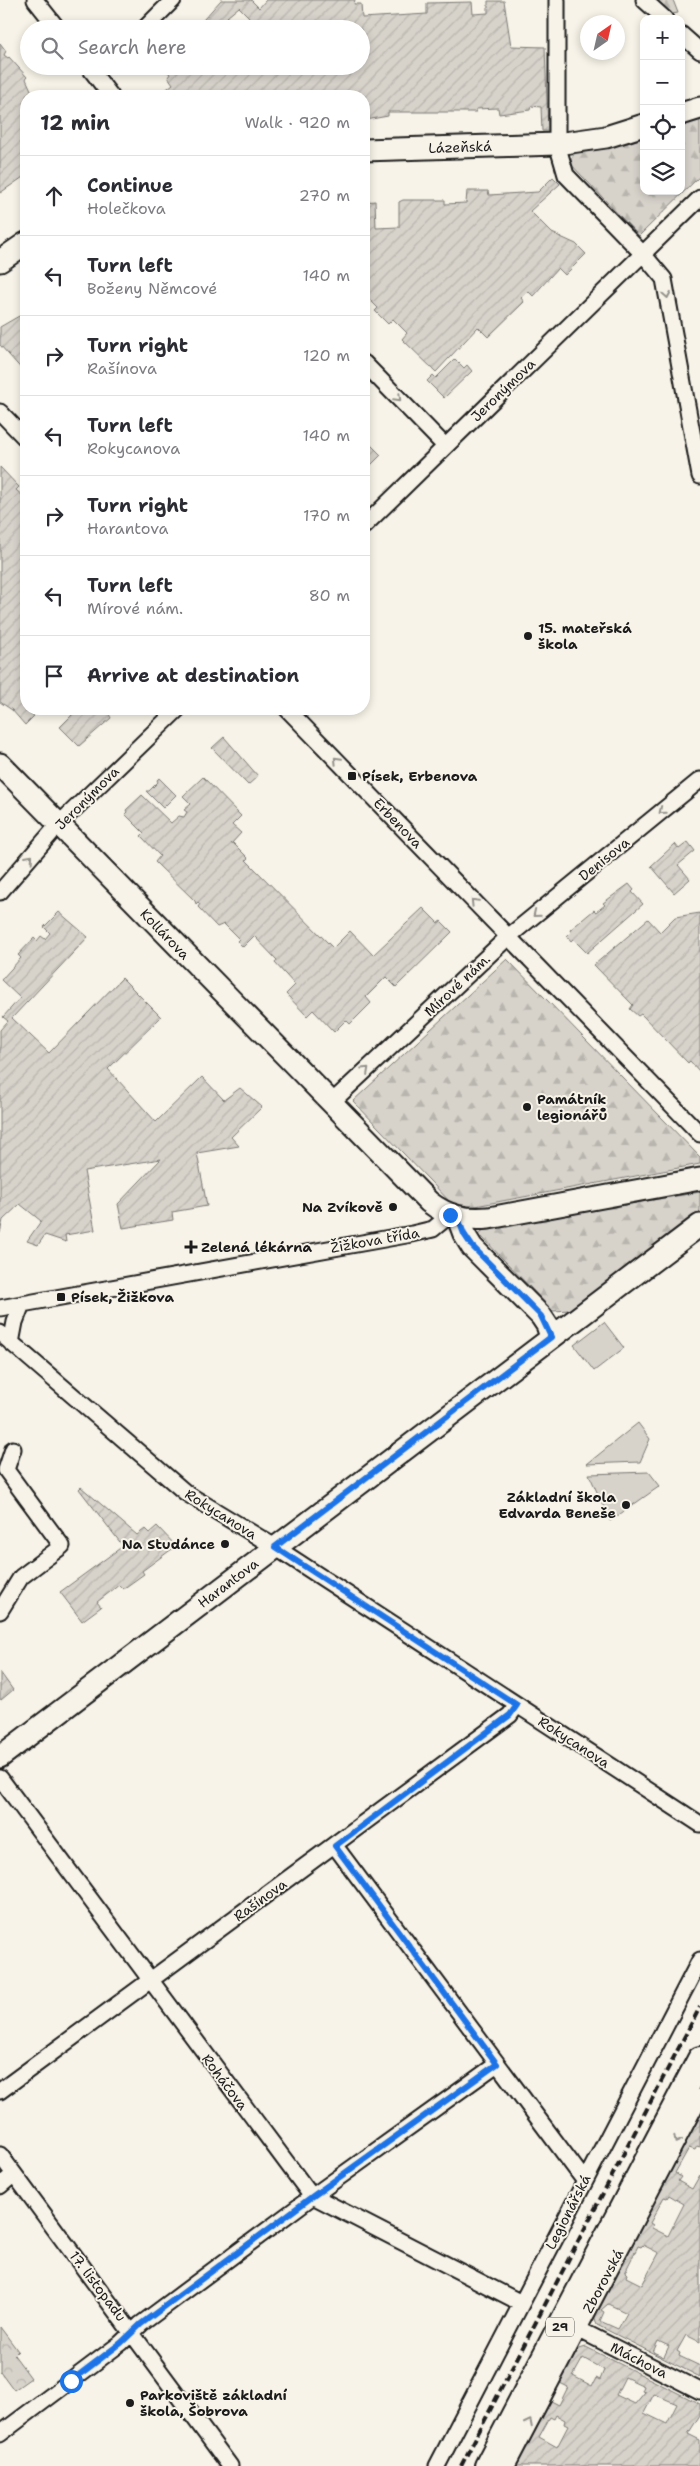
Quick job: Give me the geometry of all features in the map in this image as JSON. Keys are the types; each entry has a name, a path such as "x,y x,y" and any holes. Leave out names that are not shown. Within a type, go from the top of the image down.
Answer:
{"main road":[{"name":"29","path":"487,2466 700,2059"}],"street":[{"path":"35,0 51,20"},
{"path":"153,20 174,0"},
{"path":"557,0 557,144 566,175 643,254 664,279 700,476"},
{"path":"644,0 661,15"},
{"path":"685,38 700,51"},
{"path":"100,75 108,90"},
{"path":"685,113 700,108"},
{"name":"Lázeňská","path":"370,150 557,144 606,137 640,126"},
{"name":"Jeronýmova","path":"370,520 700,198"},
{"path":"0,261 20,247"},
{"path":"370,369 445,446"},
{"path":"0,412 20,433"},
{"name":"Jeronýmova","path":"0,892 59,824 172,715"},
{"name":"Erbenova","path":"293,715 508,937"},
{"name":"Kollárova","path":"0,764 331,1103"},
{"name":"Denisova","path":"508,937 700,780"},
{"path":"508,937 700,1134"},
{"name":"Mírové nám.","path":"331,1103 508,937"},
{"path":"331,1103 429,1202 454,1216 489,1218 700,1179"},
{"path":"454,1216 469,1242 541,1316 551,1337 700,1225"},
{"name":"Žižkova třída","path":"0,1308 420,1232 438,1226 454,1216"},
{"path":"12,1343 15,1322 22,1304"},
{"name":"Rokycanova","path":"0,1333 186,1493 275,1547 700,1824"},
{"name":"Harantova","path":"0,1757 551,1337"},
{"path":"0,1611 21,1577 62,1546 6,1470 13,1449"},
{"name":"Rašínova","path":"0,2091 149,1980 335,1846 510,1715 517,1705"},
{"name":"Roháčova","path":"0,1778 149,1980 313,2196 521,2303"},
{"path":"335,1846 584,2180"},
{"name":"Legionářská","path":"437,2466 700,1960"},
{"path":"0,2434 313,2196 497,2064"},
{"name":"Zborovská","path":"507,2466 700,2097"},
{"name":"17. listopadu","path":"0,2155 230,2466"},
{"path":"0,2186 14,2174"},
{"name":"Máchova","path":"578,2329 700,2391"}],"green space":[{"path":"221,0 251,0 259,8 266,0 355,0 354,4 361,4 362,18 427,14 427,3 472,2 473,14 488,13 488,1 504,1 511,46 545,47 548,131 542,131 541,107 531,106 530,110 499,114 498,108 476,109 476,112 388,112 388,116 370,119 370,90 166,90 173,84 168,77 169,75 370,75 370,20 247,20 249,17 239,7 227,17 230,20 203,20"},
{"path":"651,0 673,0 678,13 667,15"},
{"path":"0,43 6,51 4,55 9,57 20,69 20,75 27,77 26,79 31,90 20,90 20,179 0,193"},
{"path":"700,116 700,176 685,191 685,150 685,120"},
{"path":"640,138 640,195 681,195 639,236 566,159 571,159 576,151 619,145"},
{"path":"553,177 560,184 530,211 552,233 576,244 586,254 565,275 558,268 533,296 528,291 521,298 524,302 488,337 478,327 436,372 402,339 407,333 393,319 388,324 375,311 378,308 370,300 370,201 375,201 376,228 399,227 399,202 403,200 445,200 445,204 466,203 467,191 488,191 489,195 538,192"},
{"path":"19,316 20,367 0,345 0,327"},
{"path":"455,359 464,368 467,365 472,371 444,398 427,381 433,375 436,378"},
{"path":"370,444 381,455 370,466"},
{"path":"0,467 19,487 16,490 20,493 20,715 34,716 25,725 12,710 0,702"},
{"path":"72,715 110,715 111,718 79,746 60,727"},
{"path":"224,737 258,776 248,785 212,748"},
{"path":"203,777 241,816 232,825 241,833 231,844 233,843 248,858 246,860 333,948 350,931 373,955 423,908 438,923 441,921 452,932 396,987 386,977 366,997 371,1003 350,1024 346,1020 334,1032 313,1010 307,1016 286,994 295,985 275,963 277,960 254,936 243,947 237,941 239,939 224,924 217,927 198,907 200,904 198,902 196,904 155,862 160,856 141,836 144,833 125,814 126,810 142,795 171,823 179,816 184,817 187,812 184,810 191,804 183,796"},
{"path":"159,778 176,795 163,808 146,791 149,791 158,782"},
{"path":"688,842 695,851 678,865 690,879 674,893 651,866 675,844 679,849"},
{"path":"629,884 634,890 632,892 643,904 587,953 573,939 571,941 567,936 571,932 570,930 594,910 596,912 605,905 603,903"},
{"path":"59,912 88,937 12,1018 49,1053 122,978 161,1017 108,1069 156,1122 202,1077 224,1100 240,1088 262,1107 231,1137 239,1146 197,1153 207,1206 172,1212 173,1220 123,1228 118,1204 161,1159 84,1171 95,1230 65,1235 66,1242 45,1235 38,1245 27,1241 41,1221 20,1204 3,1220 0,1233 0,1030 8,1021 3,1017 20,998 1,980 21,958 18,955 34,938 37,941 41,936 45,939 50,933 44,927"},
{"path":"700,913 700,1072 690,1061 688,1063 641,1014 638,1016 630,1009 633,1005 594,965 648,919 660,932 675,917"},
{"path":"507,959 700,1157 700,1164 470,1207 454,1206 353,1101"},
{"path":"700,1192 700,1212 570,1310 553,1311 480,1235 482,1231 488,1228"},
{"path":"604,1322 624,1348 594,1371 574,1345"},
{"path":"638,1423 650,1439 640,1462 587,1464"},
{"path":"649,1472 660,1486 610,1521 589,1474"},
{"path":"81,1487 137,1535 145,1529 149,1533 157,1526 176,1546 142,1571 144,1574 123,1589 119,1585 97,1602 101,1607 82,1621 60,1592 123,1546 79,1489"},
{"path":"0,1672 13,1690 1,1700 0,1699"},
{"path":"700,2108 700,2147 697,2146 695,2150 689,2148 675,2173 681,2177 678,2181 692,2189 700,2175 700,2342 686,2335 677,2351 680,2353 679,2356 700,2366 700,2377 597,2325 593,2312","holes":["669,2195 684,2204 668,2236 652,2228 653,2225 650,2223 664,2197 667,2198","643,2245 659,2253 642,2285 626,2277 627,2274 625,2272 638,2246 641,2247","608,2304 627,2313 618,2329 600,2321 604,2312 601,2310","658,2341 669,2346 664,2357 653,2352"]},
{"path":"0,2327 18,2351 14,2355 31,2378 14,2390 0,2371"},
{"path":"586,2347 700,2404 700,2415 688,2434 700,2440 700,2466 513,2466 547,2399 559,2405 568,2387 556,2381 573,2351","holes":["583,2358 604,2370 600,2380 596,2378 592,2386 573,2376","625,2377 644,2386 642,2391 645,2392 635,2404 616,2395","654,2394 677,2404 667,2424 644,2413","556,2415 565,2420 564,2424 568,2426 557,2447 539,2437 550,2417 554,2419"]}],"railway":[{"path":"461,2466 700,2007"}],"place":[{"name":"15. mateřská škola","path":"528,636"},
{"name":"Písek, Erbenova","path":"352,776"},
{"name":"Památník legionářů","path":"527,1107"},
{"name":"Na Zvíkově","path":"393,1207"},
{"name":"Zelená lékárna","path":"191,1247"},
{"name":"Písek, Žižkova","path":"61,1297"},
{"name":"Základní škola Edvarda Beneše","path":"626,1505"},
{"name":"Na Studánce","path":"225,1544"},
{"name":"Parkoviště základní škola, Šobrova","path":"130,2403"}],"route":[{"path":"71,2381 121,2343 141,2324 313,2196 497,2064 335,1846 510,1715 517,1705 275,1547 551,1337 547,1325 541,1316 472,1246 464,1234 458,1218 450,1215"}]}
